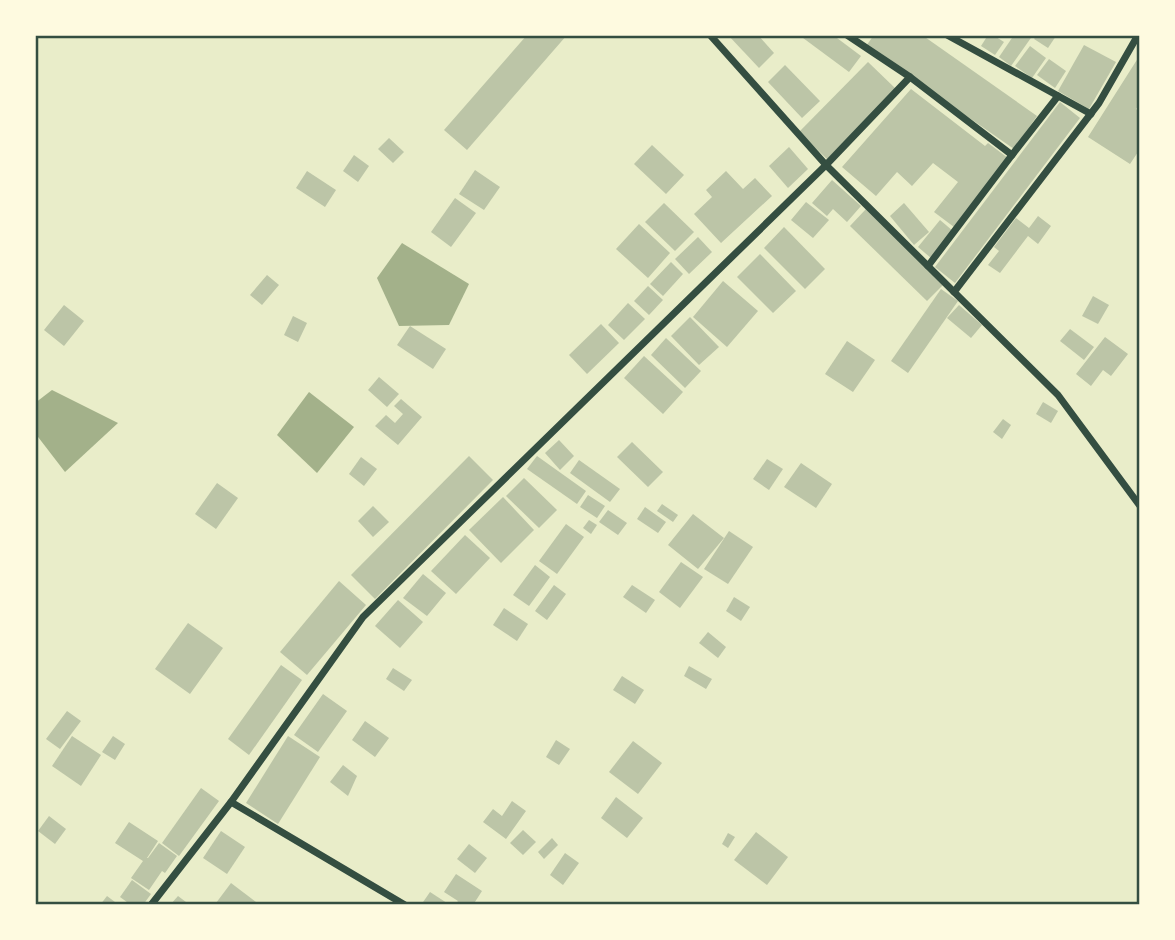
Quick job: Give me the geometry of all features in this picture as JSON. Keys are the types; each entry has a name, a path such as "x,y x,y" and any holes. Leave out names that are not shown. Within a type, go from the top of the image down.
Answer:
{"street":[{"path":"710,35 826,165 1058,395 1140,506"},
{"path":"847,35 910,77 1012,155"},
{"path":"947,35 1091,114"},
{"path":"954,292 1099,103 1138,35"},
{"path":"152,905 231,802 363,617 826,165 910,77"},
{"path":"928,266 1058,96"},
{"path":"231,802 405,905"}],"shaded area":[{"path":"402,243 469,284 449,325 399,326 377,278"},
{"path":"52,390 118,423 65,472 35,433 35,403"},
{"path":"309,392 354,427 317,473 277,435"}],"building":[{"path":"527,35 567,35 467,150 444,130"},
{"path":"728,35 758,35 774,53 759,68"},
{"path":"799,35 833,35 861,56 849,72"},
{"path":"874,35 922,35 1037,116 1014,149 866,46"},
{"path":"988,35 1004,42 995,55 981,46"},
{"path":"1014,35 1033,35 1011,66 999,57"},
{"path":"1037,35 1056,36 1048,48 1034,39"},
{"path":"1084,45 1116,62 1089,109 1058,91"},
{"path":"1030,46 1046,58 1032,78 1015,66"},
{"path":"1140,55 1140,103 1136,109 1140,112 1140,149 1130,164 1088,137"},
{"path":"1049,59 1066,71 1055,88 1037,75"},
{"path":"868,62 896,89 827,159 799,132"},
{"path":"785,65 820,101 802,118 768,82"},
{"path":"911,89 985,146 988,143 1008,158 954,227 934,212 958,182 933,163 912,186 897,172 876,196 842,167"},
{"path":"1060,102 1080,118 955,283 935,267"},
{"path":"389,138 404,152 393,163 378,149"},
{"path":"652,145 684,175 666,194 634,164"},
{"path":"789,147 808,169 788,188 769,166"},
{"path":"354,155 369,166 358,182 343,171"},
{"path":"475,170 500,187 484,210 459,194"},
{"path":"307,171 336,190 325,207 296,188"},
{"path":"726,171 743,189 755,178 772,196 721,243 694,214 712,197 706,190"},
{"path":"832,180 861,206 847,222 833,209 827,216 812,203"},
{"path":"455,198 476,213 451,247 431,232"},
{"path":"806,202 829,220 813,238 791,220"},
{"path":"664,203 694,232 675,251 645,222"},
{"path":"904,203 929,232 914,245 890,216"},
{"path":"866,209 944,284 927,301 850,226"},
{"path":"1038,216 1051,226 1038,244 1028,236 1000,273 988,265 999,251 994,247 1016,218 1029,228"},
{"path":"940,220 953,231 931,258 918,247"},
{"path":"639,224 670,253 648,278 616,249"},
{"path":"784,227 825,269 805,289 764,248"},
{"path":"698,237 712,252 689,274 675,259"},
{"path":"760,254 796,291 773,313 737,277"},
{"path":"671,262 683,274 663,296 650,284"},
{"path":"267,275 279,285 262,305 250,295"},
{"path":"723,281 758,311 727,347 693,317"},
{"path":"648,286 663,300 649,315 634,301"},
{"path":"941,289 958,301 908,373 891,361"},
{"path":"1093,296 1109,305 1098,324 1082,316"},
{"path":"628,303 645,319 624,340 608,325"},
{"path":"64,305 84,321 64,346 44,330"},
{"path":"959,305 982,325 971,338 947,318"},
{"path":"293,316 307,323 298,342 284,335"},
{"path":"690,317 719,347 699,365 671,336"},
{"path":"601,324 619,343 587,374 569,355"},
{"path":"410,326 446,349 433,369 397,345"},
{"path":"1070,329 1094,347 1084,360 1060,341"},
{"path":"1105,337 1128,354 1111,376 1103,370 1091,386 1076,374"},
{"path":"666,338 701,371 685,388 651,355"},
{"path":"847,341 875,360 853,392 825,374"},
{"path":"644,356 683,392 663,414 624,378"},
{"path":"379,377 399,394 387,407 368,390"},
{"path":"401,399 422,417 398,445 375,426 386,415 395,423 403,414 394,406"},
{"path":"1043,402 1058,411 1051,423 1036,414"},
{"path":"1003,419 1011,425 1002,439 993,432"},
{"path":"559,440 574,456 560,470 545,453"},
{"path":"632,442 663,472 648,487 617,457"},
{"path":"469,456 493,480 375,599 351,575"},
{"path":"537,456 586,491 577,504 527,469"},
{"path":"361,457 377,469 364,486 349,474"},
{"path":"767,459 783,469 769,490 753,479"},
{"path":"579,460 620,489 610,502 570,473"},
{"path":"801,463 832,484 816,508 784,487"},
{"path":"524,478 557,510 539,528 506,496"},
{"path":"217,483 238,498 216,529 195,514"},
{"path":"588,495 605,506 597,518 580,507"},
{"path":"503,497 534,530 501,563 469,530"},
{"path":"662,504 678,515 673,522 657,511"},
{"path":"373,506 389,522 373,537 358,521"},
{"path":"645,507 666,522 658,533 637,519"},
{"path":"608,510 627,523 618,535 599,522"},
{"path":"693,514 724,538 698,569 668,545"},
{"path":"589,520 597,525 591,534 583,528"},
{"path":"566,524 584,537 557,574 539,561"},
{"path":"729,531 753,547 728,584 704,569"},
{"path":"465,535 490,558 456,594 431,571"},
{"path":"681,562 703,577 680,608 659,592"},
{"path":"535,565 550,577 529,606 513,595"},
{"path":"423,574 446,593 427,616 403,598"},
{"path":"339,581 366,605 307,675 280,652"},
{"path":"554,585 566,594 547,620 535,611"},
{"path":"632,585 655,600 646,613 623,597"},
{"path":"734,597 750,607 741,621 726,611"},
{"path":"398,600 423,622 400,648 375,626"},
{"path":"504,608 528,624 517,641 493,625"},
{"path":"188,623 223,648 190,694 155,669"},
{"path":"708,632 726,647 718,658 699,643"},
{"path":"281,665 302,680 249,755 228,739"},
{"path":"689,666 712,679 706,689 684,676"},
{"path":"393,668 412,680 404,691 386,679"},
{"path":"622,676 644,690 635,704 613,690"},
{"path":"323,694 347,711 318,752 294,735"},
{"path":"67,711 81,721 60,749 46,739"},
{"path":"365,721 389,738 375,757 352,740"},
{"path":"72,736 101,755 81,786 52,766"},
{"path":"113,736 125,744 115,760 102,752"},
{"path":"288,736 320,757 278,824 246,803"},
{"path":"556,740 570,749 559,765 546,757"},
{"path":"633,741 662,763 638,794 609,772"},
{"path":"343,765 357,776 348,796 330,782"},
{"path":"201,788 219,801 179,856 162,843"},
{"path":"616,797 643,818 627,838 601,818"},
{"path":"512,801 526,811 506,839 483,822 493,809 502,816"},
{"path":"49,816 66,829 55,844 38,831"},
{"path":"129,822 158,841 147,858 159,843 177,856 149,890 131,878 143,861 115,843"},
{"path":"523,830 536,842 523,855 510,843"},
{"path":"221,831 245,847 227,874 203,858"},
{"path":"756,832 788,857 767,885 734,860"},
{"path":"728,833 735,837 728,848 722,844"},
{"path":"552,838 558,845 544,859 538,852"},
{"path":"469,844 487,858 475,873 457,859"},
{"path":"565,853 579,863 563,885 550,875"},
{"path":"456,874 482,891 473,905 455,905 458,901 444,892"},
{"path":"132,880 151,894 143,905 131,905 120,897"},
{"path":"231,883 260,905 218,905 216,903"},
{"path":"430,892 450,905 421,905"},
{"path":"107,896 119,905 100,905"},
{"path":"178,896 190,905 170,905"}]}
